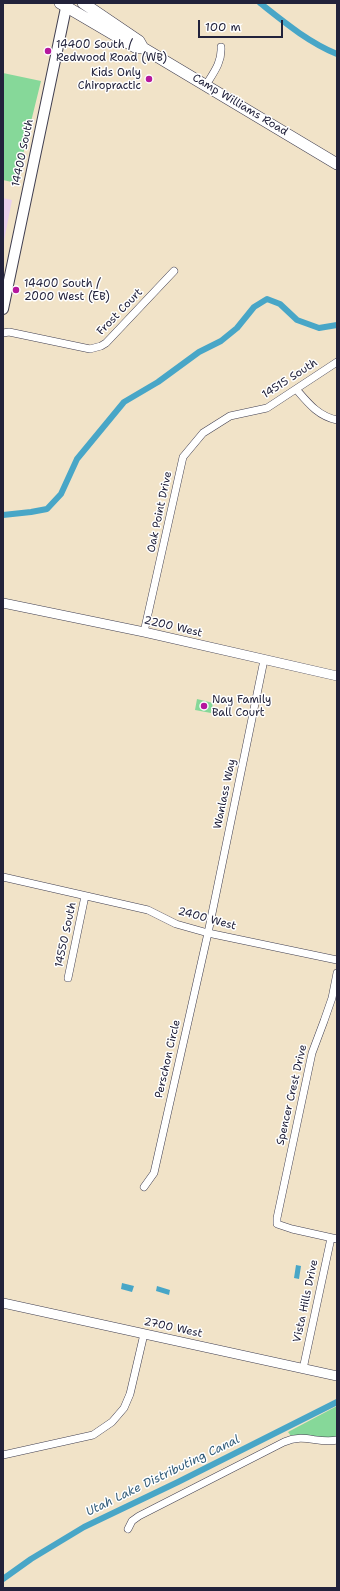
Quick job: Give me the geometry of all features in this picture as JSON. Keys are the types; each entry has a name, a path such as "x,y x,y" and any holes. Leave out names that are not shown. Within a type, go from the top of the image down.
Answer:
{"main road":[{"name":"Camp Williams Road","path":"83,3 140,41 143,48"},
{"name":"Camp Williams Road","path":"64,4 135,47 143,48 337,164"},
{"name":"14400 South","path":"3,309 64,4"}],"street":[{"path":"206,85 220,62 222,55 221,47"},
{"name":"Frost Court","path":"3,333 9,332 84,348 96,348 106,343 174,271"},
{"name":"14515 South","path":"230,416 267,408 337,362"},
{"path":"296,389 312,408 329,419 337,420"},
{"name":"Oak Point Drive","path":"144,632 183,457 203,433 230,416"},
{"name":"2200 West","path":"3,603 144,632 337,676"},
{"name":"Wanlass Way","path":"208,933 264,660"},
{"name":"2400 West","path":"3,877 148,910 176,924 208,933 337,960"},
{"name":"14550 South","path":"68,978 85,896"},
{"name":"Perschon Circle","path":"144,1187 154,1174 208,933"},
{"name":"Spencer Crest Drive","path":"334,1239 277,1224 278,1207 312,1052 332,998 337,973"},
{"name":"Vista Hills Drive","path":"303,1369 334,1239"},
{"name":"2700 West","path":"3,1302 337,1376"},
{"path":"3,1455 93,1435 112,1422 124,1408 130,1394 144,1334"},
{"path":"128,1529 132,1521 139,1516 284,1442 298,1438 323,1441 337,1440"}],"shaded area":[{"path":"3,198 12,200 4,241 3,241"}],"green space":[{"path":"3,73 41,81 16,183 3,180"},
{"name":"Nay Family Ball Court","path":"197,699 213,703 211,713 195,710"},
{"path":"337,1406 337,1437 323,1438 307,1435 291,1436 288,1432"}],"water":[{"path":"296,1265 301,1266 299,1279 294,1278"},
{"path":"122,1283 134,1286 132,1292 121,1289"},
{"path":"157,1286 170,1290 169,1295 156,1291"}],"waterway":[{"path":"260,3 306,38 337,54"},
{"path":"3,515 47,509 61,494 77,459 124,402 158,382 199,352 221,341 237,328 254,307 267,299 280,304 297,320 319,328 337,325"},
{"name":"Utah Lake Distributing Canal","path":"3,1579 31,1559 84,1527 178,1482 337,1402"}],"place":[{"name":"14400 South / Redwood Road (WB)","path":"48,51"},
{"name":"Kids Only Chiropractic","path":"149,79"},
{"name":"14400 South / 2000 West (EB)","path":"16,290"},
{"name":"Nay Family Ball Court","path":"204,706"}]}
